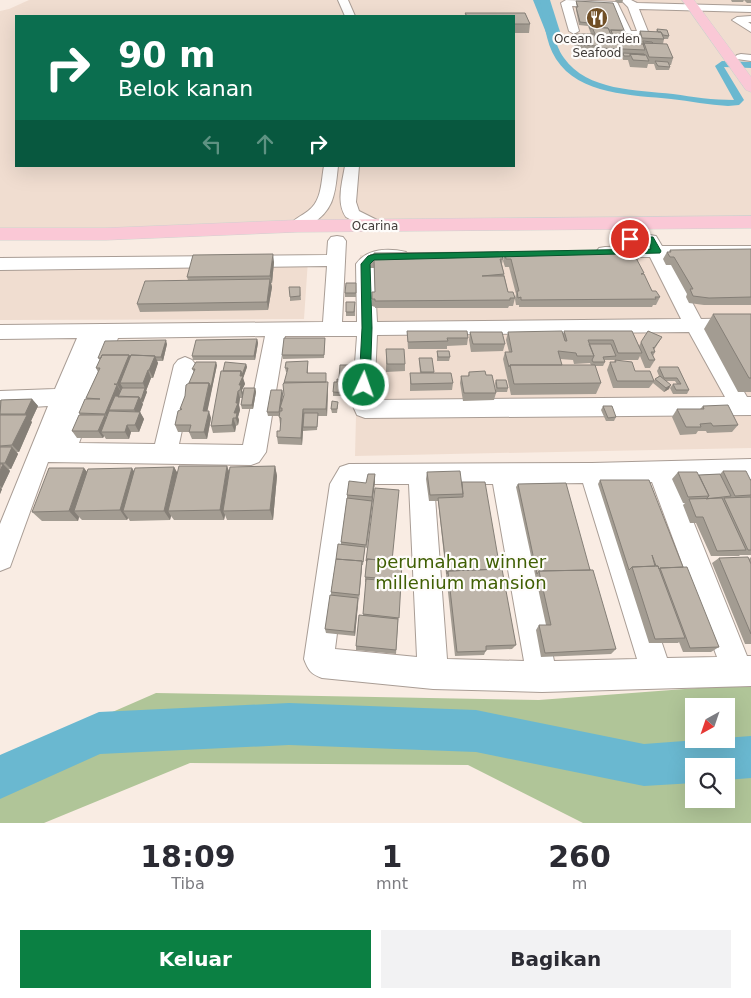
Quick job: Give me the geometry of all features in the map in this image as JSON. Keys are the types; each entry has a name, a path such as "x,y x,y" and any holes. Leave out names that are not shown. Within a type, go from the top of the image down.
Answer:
{"main road":[{"path":"696,4 743,63 751,87"},
{"name":"Ocarina","path":"0,249 297,226 751,222"},
{"name":"Ocarina","path":"0,234 104,241 336,251 653,245 751,237"}],"street":[{"path":"343,0 350,15"},
{"path":"672,0 696,4"},
{"path":"574,31 566,2 614,4 627,34 644,34 630,5"},
{"path":"616,9 630,5 696,4 751,8"},
{"path":"751,19 737,20 751,29"},
{"path":"297,226 317,214 326,202 331,167"},
{"path":"352,167 348,202 352,214 375,226"},
{"path":"589,252 653,245 751,251"},
{"path":"653,245 695,326 746,406"},
{"path":"0,264 336,251 332,329"},
{"path":"414,256 375,256 365,264 367,328 363,404 367,410 746,406"},
{"path":"0,332 751,325"},
{"path":"40,452 165,452 252,455 276,329"},
{"path":"0,558 40,452 64,397 100,332"},
{"path":"64,452 100,332"},
{"path":"165,452 186,365"},
{"path":"0,400 64,397"},
{"path":"116,477 124,453"},
{"path":"661,472 745,671 656,672 542,677 433,674 322,663 319,658 343,481 350,474 592,473 751,469"},
{"path":"592,473 656,672"},
{"path":"421,474 433,674"},
{"path":"504,474 542,677"}],"shaded area":[{"path":"29,0 751,0 751,222 0,234 0,11"},
{"path":"751,253 751,448 355,456 360,255"},
{"path":"0,259 308,260 304,319 0,320"}],"green space":[{"path":"751,684 751,823 583,823 468,765 190,763 44,823 0,823 0,761 156,693 539,700"}],"water":[{"path":"533,0 550,0 562,38 547,35"}],"building":[{"name":"Ocean Garden Seafood","path":"576,1 613,3 624,30 592,27 590,29 589,23 580,22"},
{"path":"465,13 525,13 530,24 515,24 515,15 466,15"},
{"path":"592,27 608,28 614,42 643,44 645,50 601,48"},
{"path":"657,29 667,30 669,36 663,35"},
{"path":"611,30 625,31 627,37 613,36"},
{"path":"640,31 661,32 664,39 642,38"},
{"path":"574,34 594,34 598,46 578,45"},
{"path":"627,34 637,35 639,40 628,40"},
{"path":"644,43 667,44 673,58 649,57"},
{"path":"623,53 645,55 630,54 630,56 624,56"},
{"path":"630,54 646,55 649,61 633,60"},
{"path":"655,61 668,62 670,67 658,66"},
{"path":"751,249 751,297 709,298 693,296 690,289 693,289 674,257 670,257 667,252 671,252 670,250"},
{"path":"509,252 636,252 639,258 636,258 644,273 641,274 644,274 652,291 656,291 660,297 655,297 656,299 521,300 521,297 518,298 517,291 519,291 511,259 506,259 505,253"},
{"path":"374,253 501,253 503,259 500,259 504,274 482,276 504,276 508,292 513,292 515,298 510,298 510,300 375,301 375,299 372,299 372,292 375,292 374,260 370,260 370,255"},
{"path":"273,254 270,276 187,277 193,255"},
{"path":"270,279 267,302 137,304 145,281"},
{"path":"346,283 356,283 356,293 345,293"},
{"path":"289,287 300,287 300,296 290,297"},
{"path":"346,302 355,302 354,312 346,312"},
{"path":"713,314 751,314 751,378 749,378"},
{"path":"407,331 467,331 468,338 447,338 448,341 408,342"},
{"path":"562,331 565,341 567,341 564,331 632,331 642,353 618,353 613,340 588,340 594,356 577,356 576,353 558,351 562,365 510,365 509,367 505,352 512,352 508,332"},
{"path":"648,331 662,337 653,347 655,352 651,352 655,360 649,360 641,342"},
{"path":"470,332 502,332 505,344 473,344"},
{"path":"284,338 325,338 324,355 282,355"},
{"path":"257,339 254,356 192,356 196,340"},
{"path":"166,340 161,357 102,355 101,358 98,358 105,341"},
{"path":"589,344 611,344 616,356 603,357 605,362 593,362 594,356"},
{"path":"386,349 404,349 405,364 387,364"},
{"path":"437,351 449,351 450,357 438,357"},
{"path":"102,355 129,355 117,384 114,384 117,385 105,414 79,413 85,399 100,399 86,398 100,368 96,368"},
{"path":"131,355 155,356 143,383 120,383"},
{"path":"419,358 432,358 434,372 421,372"},
{"path":"615,360 632,362 635,371 650,371 654,381 617,381 610,362 616,362"},
{"path":"308,361 307,373 326,373 326,382 284,383 288,368 285,368 286,362"},
{"path":"196,362 216,362 211,387 209,383 189,383 195,369 192,369"},
{"path":"225,362 246,364 242,375 241,371 223,371"},
{"path":"340,365 354,365 354,373 350,373 350,378 339,378"},
{"path":"510,365 595,365 601,383 514,384"},
{"path":"659,367 678,367 689,390 676,390 673,384 681,384 677,378 664,378"},
{"path":"221,371 241,371 240,376 243,376 239,385 241,385 236,403 238,403 234,413 237,413 236,418 233,418 232,425 211,426"},
{"path":"485,371 486,375 492,375 496,393 464,393 461,376 469,376 469,372"},
{"path":"410,373 451,373 453,383 411,384"},
{"path":"660,376 671,385 666,388 655,379"},
{"path":"337,379 352,380 354,382 353,391 351,393 333,392 334,382 337,382"},
{"path":"496,380 506,380 508,388 497,388"},
{"path":"285,382 328,382 326,409 303,409 301,438 277,437 277,431 280,431 281,418 279,417 280,411 282,411 282,408 280,408 284,395 283,384"},
{"path":"189,383 209,383 203,411 209,411 204,432 189,432 191,425 175,425 178,411 182,409 180,409 185,396 186,385"},
{"path":"122,388 145,388 141,400 139,397 118,397"},
{"path":"244,388 255,388 252,405 241,405"},
{"path":"271,390 282,390 279,412 267,412"},
{"path":"115,396 139,397 134,410 109,410"},
{"path":"32,399 25,414 0,414 1,400"},
{"path":"332,401 338,402 337,409 331,409"},
{"path":"728,405 738,425 713,426 711,423 700,424 701,427 686,427 677,409 704,409 703,406"},
{"path":"603,406 612,406 616,417 608,418"},
{"path":"109,411 140,412 135,425 127,425 125,432 101,432"},
{"path":"304,413 318,413 317,427 303,427"},
{"path":"0,415 27,415 12,445 0,446"},
{"path":"79,415 105,415 98,431 72,431"},
{"path":"0,447 12,447 5,463 0,463"},
{"path":"179,466 227,466 220,510 168,511"},
{"path":"275,466 270,510 223,511 230,467"},
{"path":"174,467 164,511 123,511 135,468"},
{"path":"49,468 84,468 69,511 32,512"},
{"path":"132,468 120,510 74,511 88,469"},
{"path":"460,471 463,494 430,495 427,472"},
{"path":"723,471 746,471 751,481 751,495 735,496"},
{"path":"678,472 697,472 709,496 688,497"},
{"path":"368,474 375,474 372,497 347,495 349,481 366,483"},
{"path":"720,474 731,496 706,499 709,496 699,475"},
{"path":"600,480 649,480 683,567 659,569 652,555 655,566 632,567 629,570"},
{"path":"462,482 485,482 500,569 448,571 447,574 438,498 463,497"},
{"path":"566,483 590,570 539,571 537,574 518,484"},
{"path":"375,488 399,490 392,561 367,559 366,561"},
{"path":"751,497 751,550 748,550 724,498"},
{"path":"347,498 372,501 366,545 341,542"},
{"path":"722,498 746,550 717,551 703,517 696,517 689,499"},
{"path":"338,544 365,547 363,562 336,559"},
{"path":"748,557 751,564 751,634 719,558"},
{"path":"336,559 362,561 359,595 331,592"},
{"path":"367,559 402,562 401,580 365,577"},
{"path":"658,566 685,638 655,639 632,567"},
{"path":"687,567 719,647 690,648 660,568"},
{"path":"502,569 516,645 486,646 486,651 457,652 448,571"},
{"path":"593,570 616,649 545,653 539,625 551,625 539,571"},
{"path":"366,579 401,582 399,618 363,614"},
{"path":"330,595 358,598 354,632 325,629"},
{"path":"359,615 398,619 396,650 356,646"}],"waterway":[{"path":"543,0 552,39 560,59 569,70 596,84 628,92 736,103 739,100 719,66 722,64 751,65"},
{"path":"0,777 99,733 289,724 476,731 644,765 751,757"}],"place":[{"name":"Ocean Garden Seafood","path":"597,18"}],"route":[{"path":"364,385 367,328 365,264 371,258 375,256 657,251 650,239 630,239"}],"park label":[{"name":"perumahan winner millenium mansion","path":"461,571"}]}
